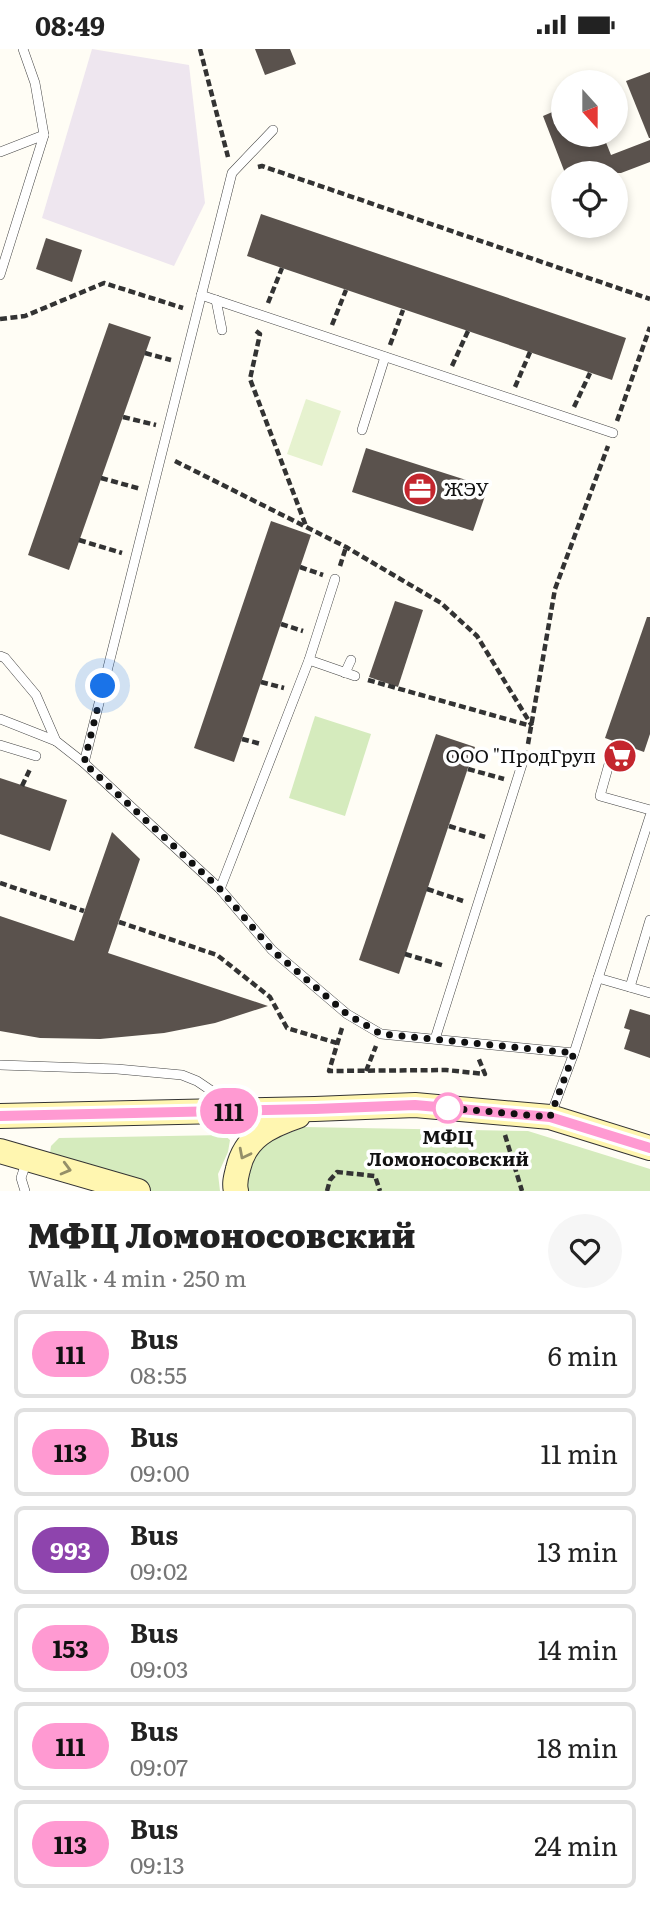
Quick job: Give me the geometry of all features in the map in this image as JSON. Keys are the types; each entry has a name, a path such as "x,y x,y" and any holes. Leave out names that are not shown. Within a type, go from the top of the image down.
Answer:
{"street":[{"path":"0,1116 415,1105 550,1117 650,1148"},
{"path":"236,1191 234,1183 240,1159 254,1136 272,1125 315,1109"},
{"path":"0,1151 138,1191"}],"lane":[{"path":"0,275 44,135 35,83 23,49"},
{"path":"84,763 232,173 273,131"},
{"path":"0,152 44,135"},
{"path":"201,295 613,433"},
{"path":"216,300 222,330"},
{"path":"362,430 385,357"},
{"path":"220,889 309,660 335,579"},
{"path":"0,656 5,658 36,695 56,741"},
{"path":"309,660 350,675 351,660"},
{"path":"0,719 56,741 84,763 220,889 272,950 347,1014 381,1034 574,1053"},
{"path":"0,745 36,756"},
{"path":"435,1039 525,755"},
{"path":"609,764 600,796 650,810"},
{"path":"550,1117 574,1053 650,816"},
{"path":"630,987 650,920"},
{"path":"598,978 650,992"},
{"path":"0,1065 117,1069 182,1075 197,1081 242,1111"},
{"path":"25,1191 21,1178 28,1159"}],"path":[{"path":"200,49 232,173 262,166 650,299"},
{"path":"263,316 282,268"},
{"path":"0,319 25,316 104,283 197,312"},
{"path":"327,337 346,290"},
{"path":"232,306 260,334 250,379 307,527"},
{"path":"385,357 403,310"},
{"path":"525,755 555,589 650,327"},
{"path":"446,377 468,331"},
{"path":"510,399 530,352"},
{"path":"145,353 184,364"},
{"path":"569,419 590,373"},
{"path":"123,417 168,428"},
{"path":"161,454 346,547 442,603 477,636 532,726"},
{"path":"101,478 152,492"},
{"path":"79,540 135,557"},
{"path":"300,567 335,579"},
{"path":"281,624 317,635"},
{"path":"350,675 532,726"},
{"path":"261,682 297,692"},
{"path":"468,769 516,783"},
{"path":"449,826 498,841"},
{"path":"0,883 84,911"},
{"path":"427,890 477,906"},
{"path":"119,922 217,955 270,997 287,1028 337,1043"},
{"path":"405,954 457,970"},
{"path":"347,1014 329,1071 446,1070 485,1074"},
{"path":"366,1071 381,1034"},
{"path":"503,1129 522,1191"},
{"path":"327,1191 330,1180 337,1171 375,1176 380,1191"}],"shaded area":[{"path":"92,49 189,65 205,203 174,266 42,218"}],"green space":[{"path":"306,399 341,411 322,466 287,454"},
{"path":"315,716 371,734 345,816 289,798"},
{"path":"304,1127 528,1131 650,1169 650,1191 247,1191 245,1185 260,1145"},
{"path":"224,1135 230,1140 228,1152 218,1174 220,1191 146,1191 49,1160 51,1146 59,1138"}],"building":[{"path":"255,49 290,49 296,64 265,75"},
{"path":"650,72 650,138 628,86 628,80"},
{"path":"551,113 551,137 543,116"},
{"path":"650,140 650,162 628,170 628,161 560,161 555,147 608,147 611,155"},
{"path":"261,214 626,338 612,380 247,256"},
{"path":"46,238 82,250 72,282 36,269"},
{"path":"109,323 151,337 69,570 28,555"},
{"name":"ЖЭУ","path":"366,448 488,487 473,531 352,492"},
{"path":"271,521 311,535 234,762 194,748"},
{"path":"395,601 423,610 398,687 369,677"},
{"path":"647,617 650,617 650,734 644,752 605,738"},
{"path":"436,734 475,747 399,974 359,960"},
{"path":"0,778 67,800 50,851 0,834"},
{"path":"112,832 140,859 108,953 268,1006 215,1023 164,1033 100,1039 40,1038 0,1031 0,916 74,941"},
{"path":"630,1009 650,1015 650,1058 624,1049 630,1030 624,1028"}],"bus line":[{"name":"111","path":"0,1116 415,1105 550,1117 650,1148"}],"place":[{"name":"ЖЭУ","path":"420,489"},
{"name":"ООО \"ПродГруп","path":"620,756"},
{"name":"МФЦ Ломоносовский","path":"448,1108"}],"route":[{"path":"103,686 84,763 220,889 272,950 347,1014 381,1034 574,1053 550,1117 448,1108"}]}
